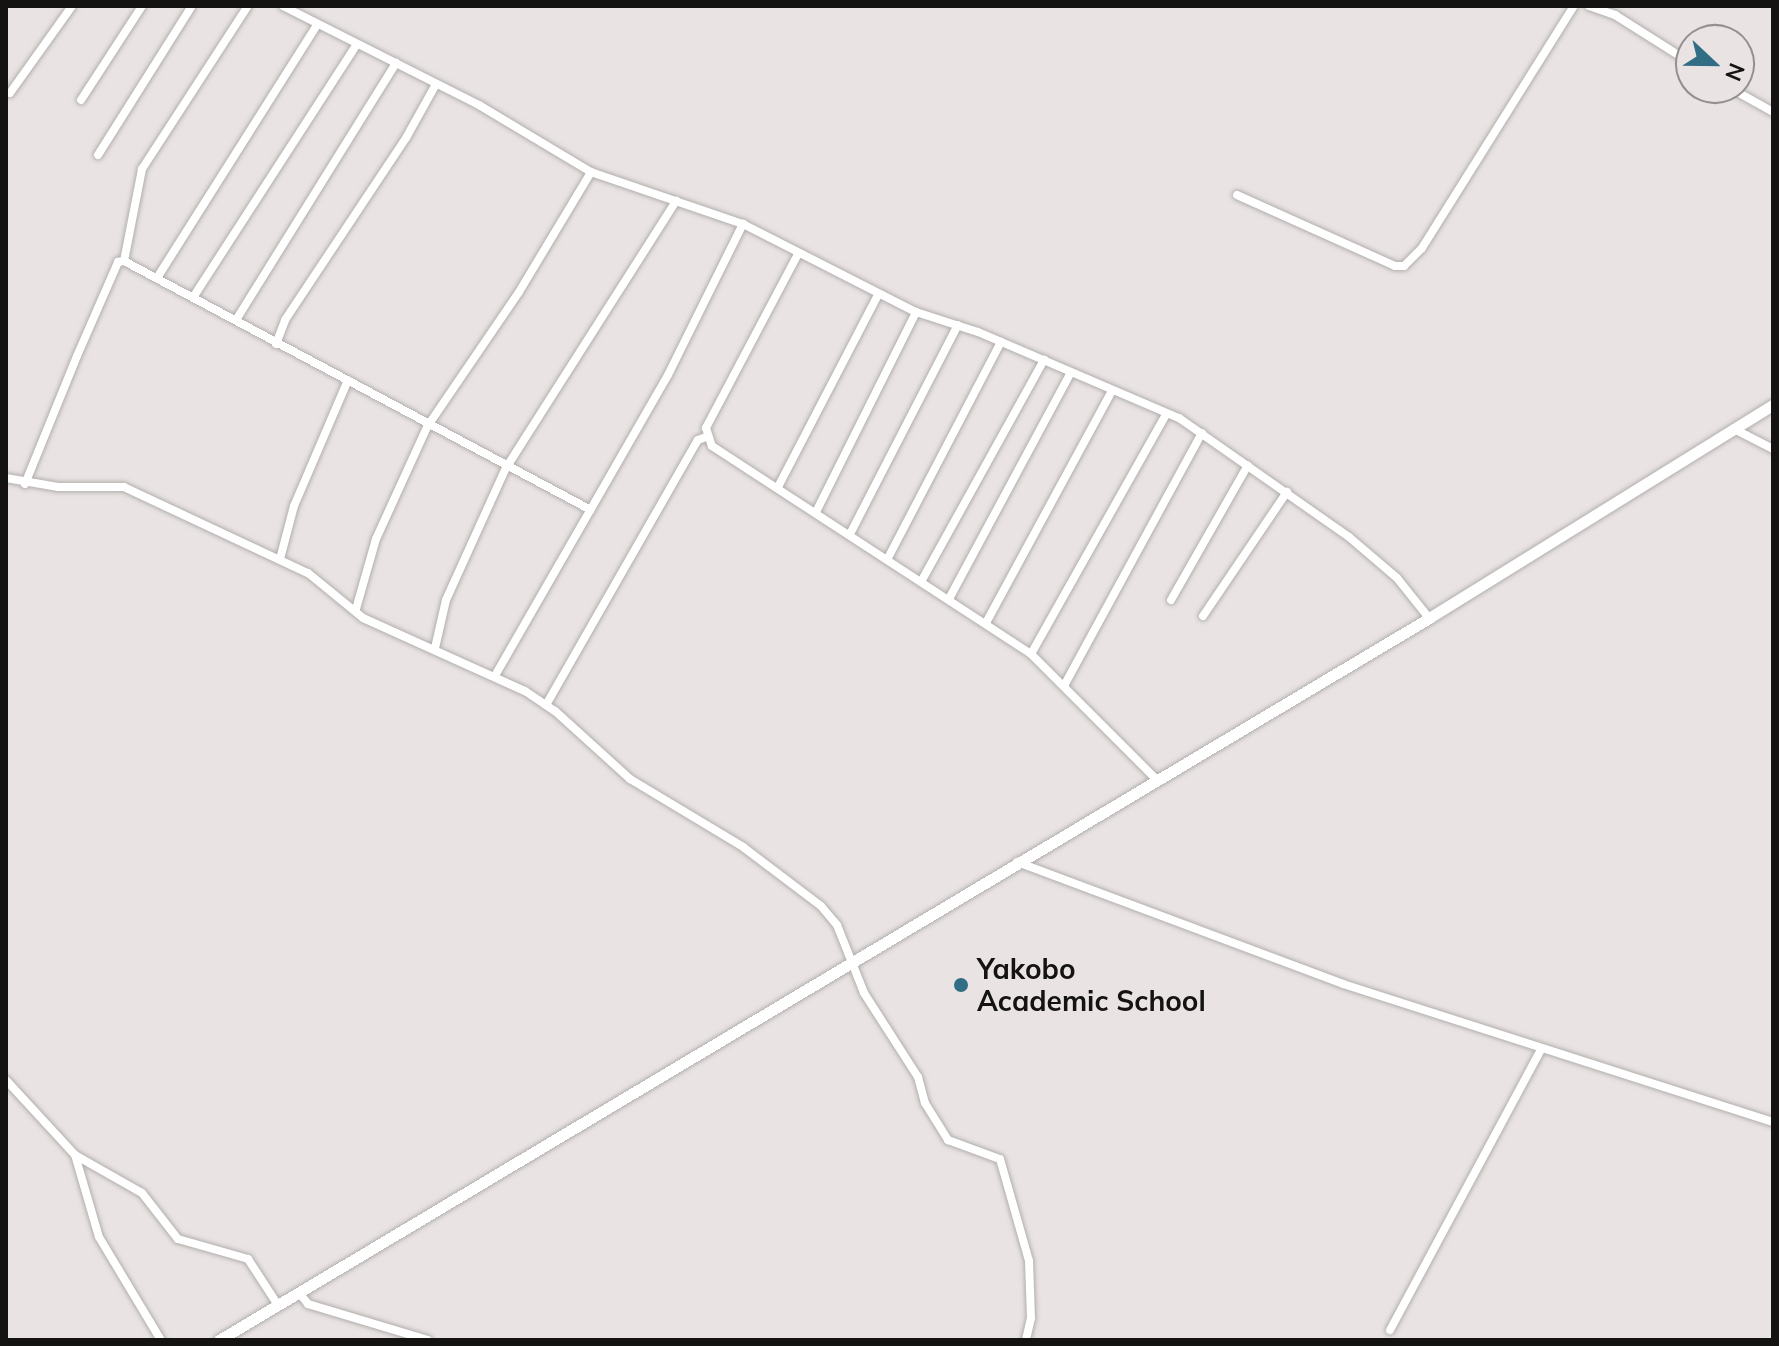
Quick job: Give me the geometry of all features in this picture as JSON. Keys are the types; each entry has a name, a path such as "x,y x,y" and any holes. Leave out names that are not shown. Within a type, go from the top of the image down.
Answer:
{"street":[{"path":"10,93 72,6"},
{"path":"81,100 142,6"},
{"path":"98,155 192,6"},
{"path":"124,261 142,169 155,143 248,6"},
{"path":"283,6 356,46 436,84 591,172 743,224 878,295 1044,360 1202,433 1287,492 1388,569 1429,618"},
{"path":"1237,195 1395,266 1404,266 1422,248 1574,6"},
{"path":"1589,6 1615,15 1675,53"},
{"path":"157,278 317,25"},
{"path":"194,296 356,46"},
{"path":"236,320 396,63"},
{"path":"276,344 285,320 406,138 436,84"},
{"path":"1755,102 1773,112"},
{"path":"356,609 376,539 427,427 519,292 591,172"},
{"path":"435,648 446,600 506,468 676,201"},
{"path":"496,674 668,375 743,224"},
{"path":"706,437 706,428 798,254"},
{"path":"25,484 118,262 124,261 348,380 427,427 591,510"},
{"path":"778,487 878,295"},
{"path":"816,512 916,312"},
{"path":"850,534 958,325"},
{"path":"888,558 1001,342"},
{"path":"922,580 1044,360"},
{"path":"950,597 1071,372"},
{"path":"280,559 294,506 348,380"},
{"path":"987,621 1112,391"},
{"path":"219,1340 1155,778 1429,618 1773,405"},
{"path":"1031,654 1166,414"},
{"path":"1734,429 1773,449"},
{"path":"1065,684 1202,433"},
{"path":"706,437 816,512 987,621 1031,654 1065,684 1155,778"},
{"path":"546,705 698,440 706,437"},
{"path":"1171,600 1248,465"},
{"path":"6,478 25,484 124,487 280,559 356,609 363,618 496,674 546,705 630,779 743,847 821,906 837,925 848,962 918,1077 925,1103 948,1140 1000,1159 1029,1261 1031,1318 1026,1340"},
{"path":"1203,616 1287,492"},
{"path":"1016,861 1161,920 1541,1050 1773,1122"},
{"path":"1390,1330 1541,1050"},
{"path":"6,1080 75,1155 142,1193 178,1239 248,1259 278,1305"},
{"path":"75,1155 99,1237 161,1340"},
{"path":"300,1294 308,1304 428,1340"}],"place":[{"name":"Yakobo Academic School","path":"961,985"}]}
